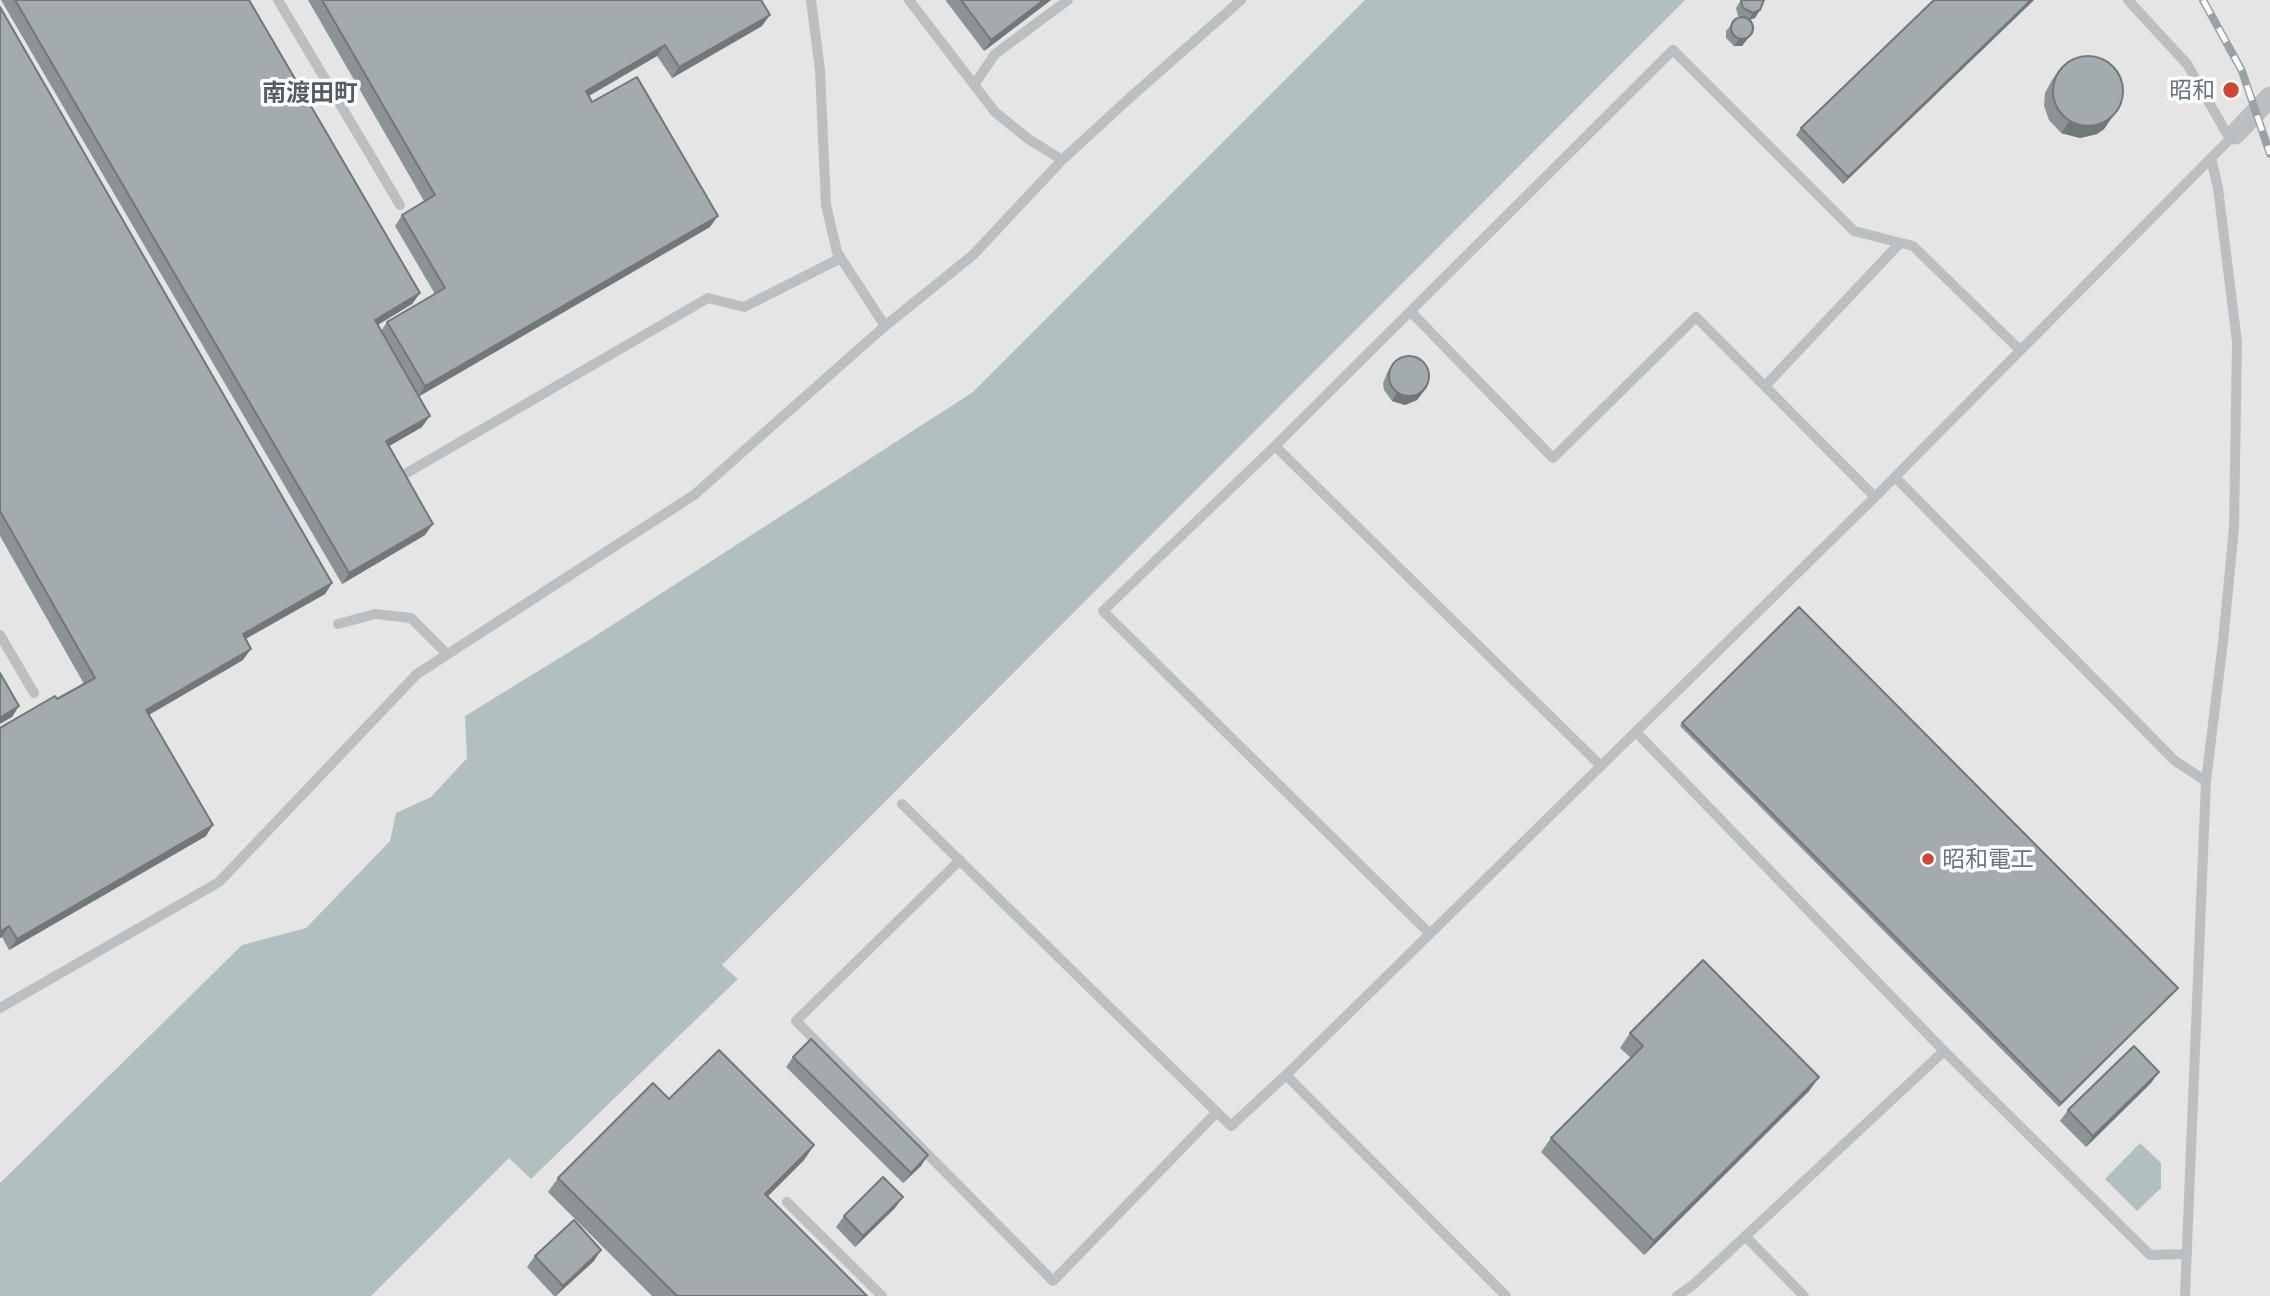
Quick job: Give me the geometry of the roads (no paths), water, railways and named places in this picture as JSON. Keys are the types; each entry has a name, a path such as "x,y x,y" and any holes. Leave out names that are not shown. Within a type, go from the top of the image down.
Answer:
{"street":[{"path":"2232,136 2270,97"}],"lane":[{"path":"278,0 400,205"},
{"path":"811,0 820,70 826,205 837,252 885,326"},
{"path":"909,0 995,112 1027,138 1062,160"},
{"path":"974,85 995,54 1068,0"},
{"path":"0,1008 219,882 417,674 694,495 885,326 973,255 1062,160 1241,0"},
{"path":"902,804 1231,1126 1875,497 2232,136 2187,64 2128,0"},
{"path":"1430,934 1103,611 1275,446 1674,50 1854,232 1913,246 2020,350"},
{"path":"2185,1296 2206,780 2234,528 2237,342 2218,188 2211,158"},
{"path":"1765,387 1900,243"},
{"path":"405,474 708,298 744,307 841,258"},
{"path":"1411,312 1553,458 1696,317 1875,497"},
{"path":"1275,446 1601,766"},
{"path":"1895,477 2175,761 2206,780"},
{"path":"338,624 375,614 411,618 447,654"},
{"path":"0,635 34,693"},
{"path":"1636,732 1944,1051 2150,1255 2187,1254"},
{"path":"960,860 796,1021 1053,1281 1217,1112"},
{"path":"1677,1296 1693,1285 1944,1051"},
{"path":"1286,1075 1506,1296"},
{"path":"787,1202 882,1296"},
{"path":"1745,1236 1804,1296"}],"railway":[{"path":"2203,0 2242,71 2270,154"}],"place":[{"name":"昭和","path":"2231,90"},
{"name":"昭和電工","path":"1928,859"}],"district":[{"name":"南渡田町","path":"310,93"}]}
